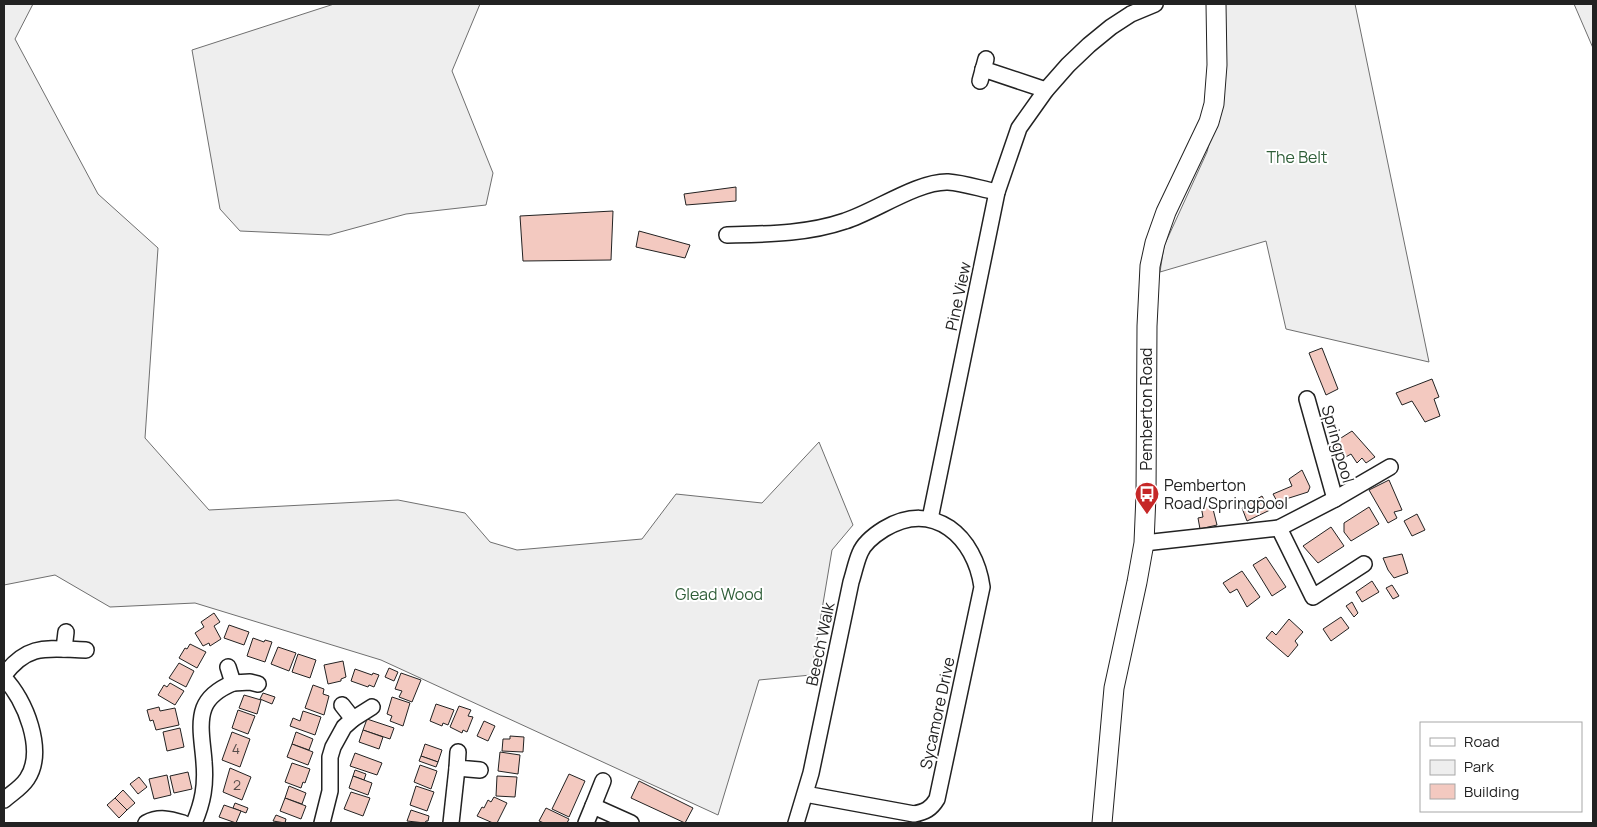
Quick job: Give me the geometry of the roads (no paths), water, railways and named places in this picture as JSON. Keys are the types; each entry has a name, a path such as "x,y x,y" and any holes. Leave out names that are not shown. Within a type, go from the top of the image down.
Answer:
{"main road":[{"name":"Pemberton Road","path":"1102,823 1114,688 1138,582 1144,543 1146,495 1146,326 1150,266 1166,212 1209,122 1214,104 1217,65 1216,4"}],"street":[{"name":"Pine View","path":"930,519 997,192 1019,128 1046,90 1068,65 1111,27 1131,14 1155,4"},
{"path":"983,70 1046,90"},
{"path":"727,235 793,233 822,228 846,221 923,187 948,182 997,192"},
{"name":"Springpool","path":"1307,399 1336,499"},
{"name":"Springpool","path":"1144,543 1278,528 1336,499 1390,467"},
{"name":"Beech Walk","path":"796,823 805,794 851,582 860,551 879,532 892,524 918,518 930,519"},
{"name":"Sycamore Drive","path":"805,794 914,814 923,813 931,808 937,799 982,587 980,573 969,548 952,529 930,519"},
{"path":"1278,528 1313,597 1364,564"},
{"path":"64,649 66,632"},
{"path":"4,800 18,790 28,778 36,754 34,740 24,710 14,690 4,677 21,657 39,649 86,650"},
{"path":"228,667 233,683"},
{"path":"194,823 204,796 202,727 204,707 213,695 233,683 250,682 258,684"},
{"path":"342,705 353,719"},
{"path":"322,823 330,790 330,757 333,747 344,727 372,707"},
{"path":"451,823 458,752"},
{"path":"457,768 480,770"},
{"path":"586,823 603,781"},
{"path":"593,806 632,823"},
{"path":"146,823 161,818 183,823"}],"place":[{"name":"Pemberton Road/Springpool","path":"1147,515"}],"park label":[{"name":"The Belt","path":"1297,157"},
{"name":"Glead Wood","path":"719,594"}]}
